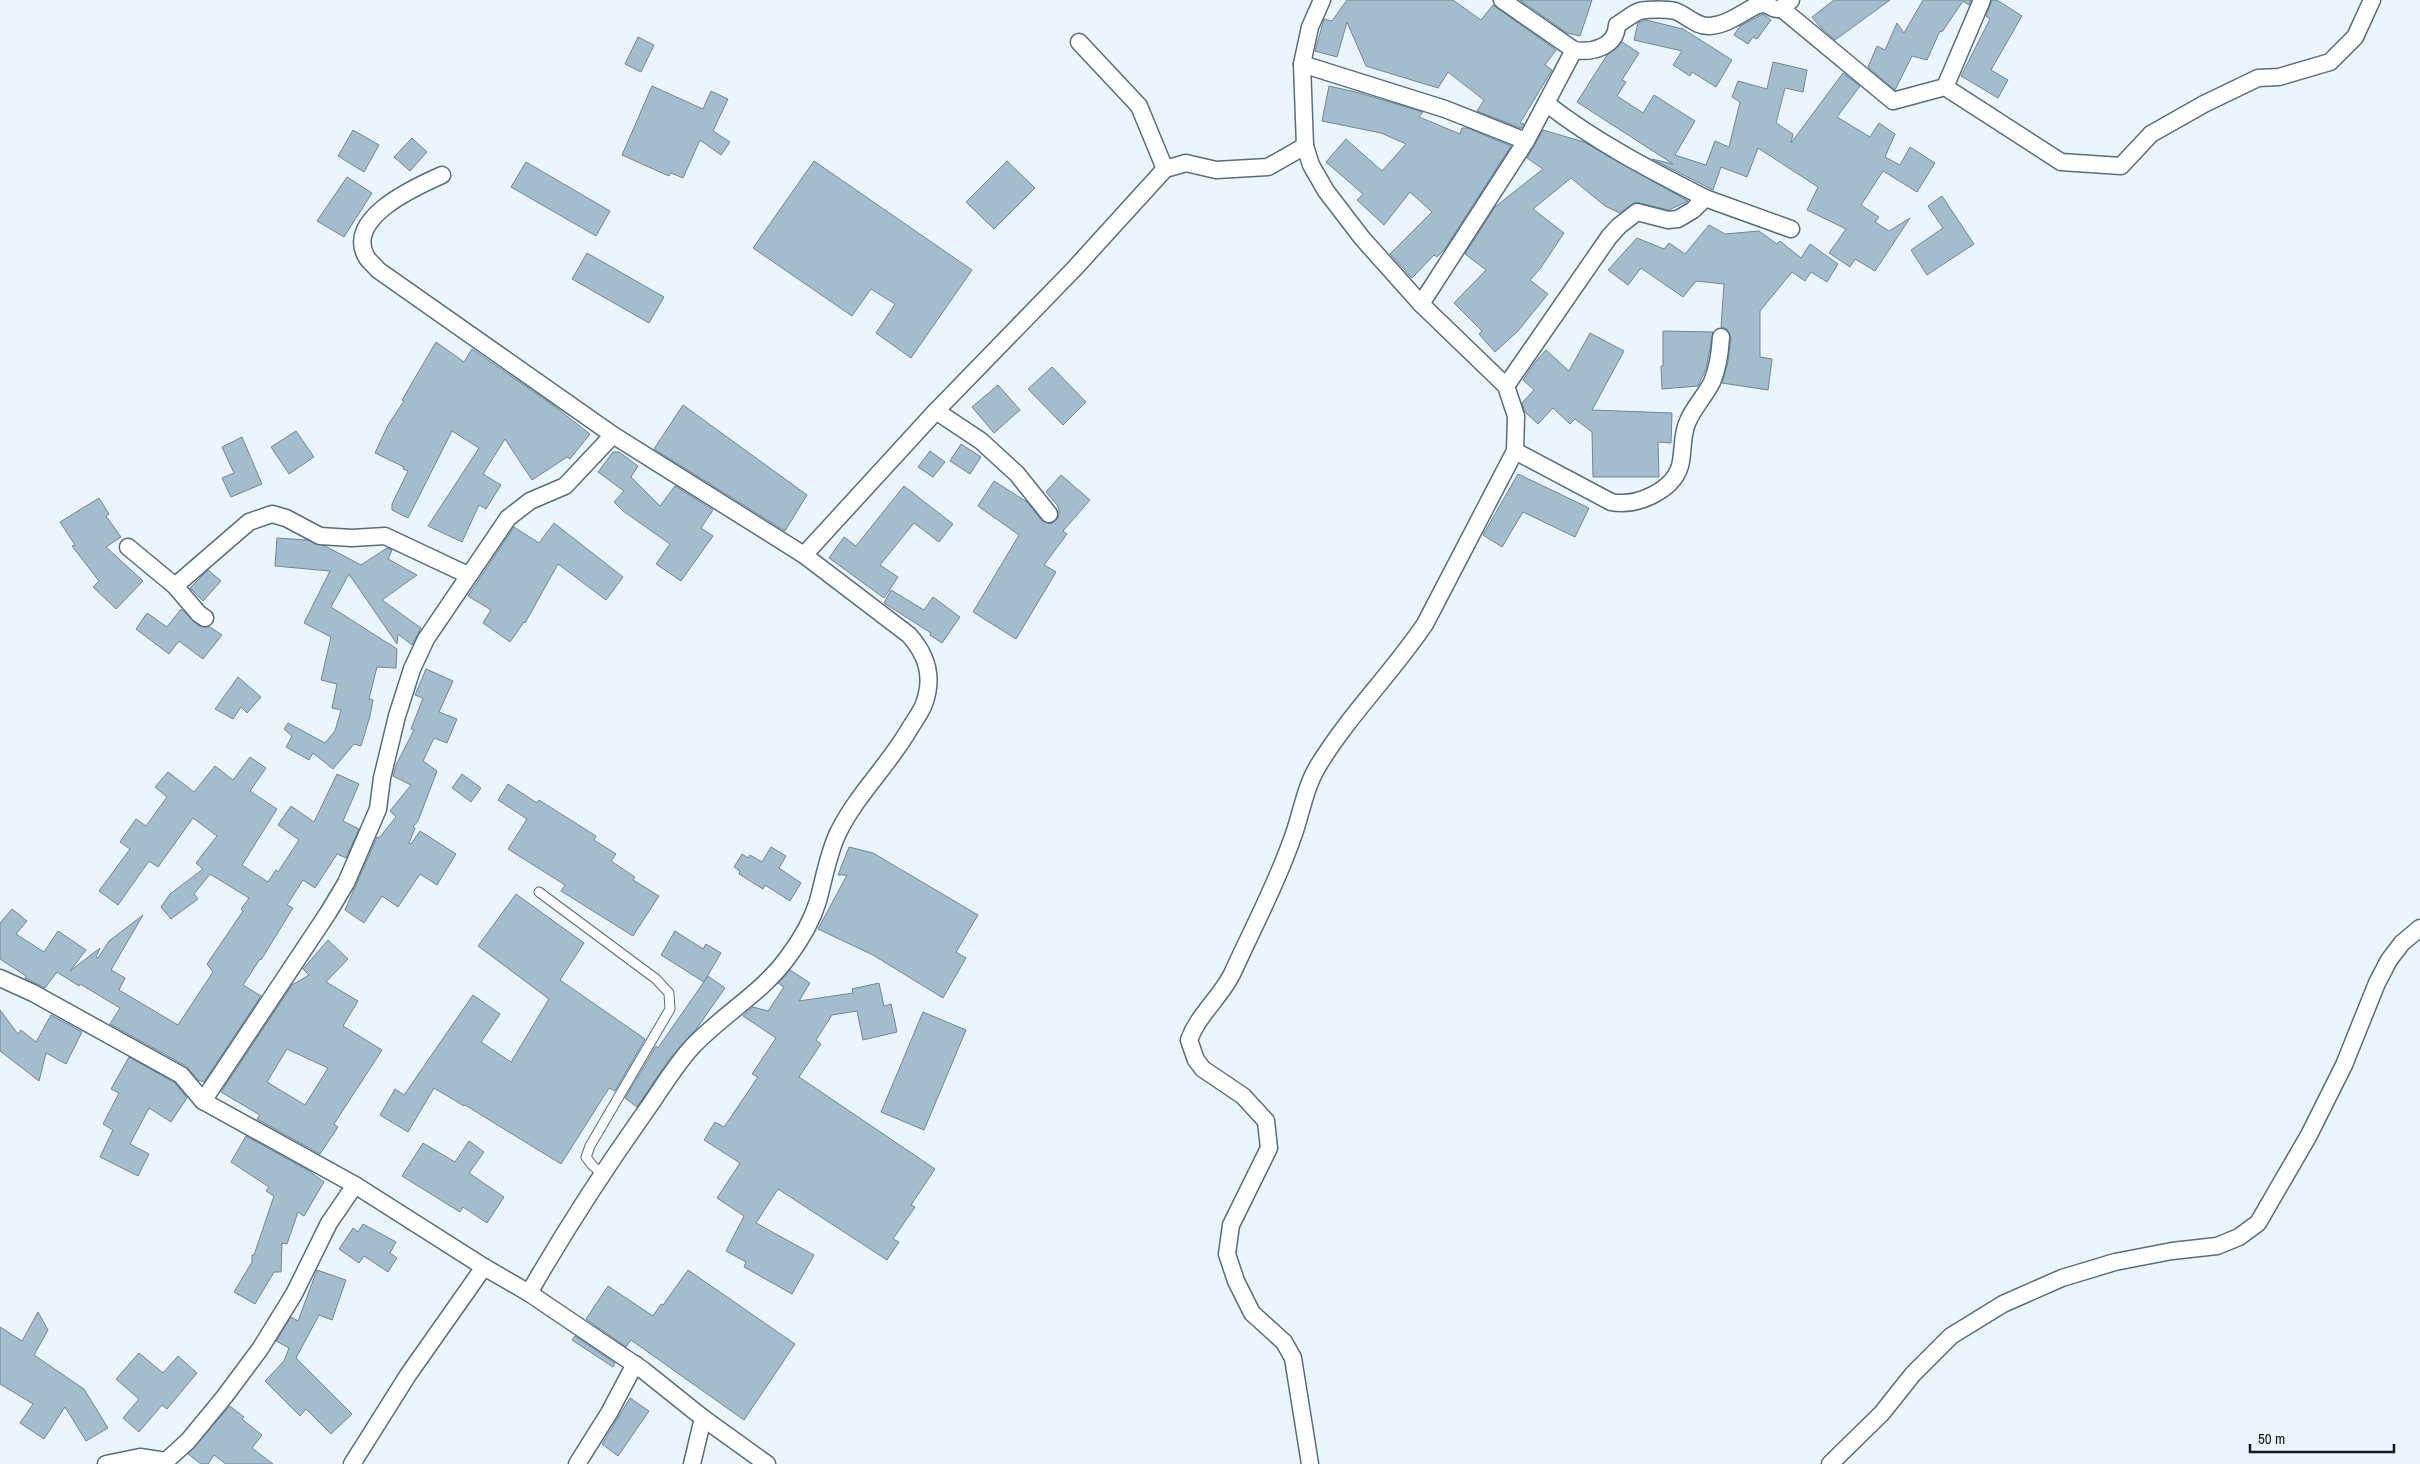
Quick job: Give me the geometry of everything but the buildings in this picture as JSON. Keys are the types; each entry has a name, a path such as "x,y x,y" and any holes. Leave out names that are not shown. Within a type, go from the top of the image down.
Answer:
{"street":[{"path":"1310,1464 1293,1358 1284,1342 1252,1313 1236,1281 1227,1254 1231,1225 1269,1148 1266,1120 1244,1096 1203,1069 1196,1060 1189,1040 1194,1026 1226,985 1255,925 1292,841 1317,767 1359,707 1409,647 1425,624 1515,451 1516,416 1506,386 1420,304 1362,238 1326,191 1311,165 1305,146 1302,64 1310,27 1322,0"},
{"path":"1502,0 1574,50 1588,52 1606,45 1616,37 1617,25 1640,11 1674,11 1707,26 1717,26 1740,16 1760,4 1766,4 1775,10 1787,4 1893,101 1945,87 2061,162 2121,166 2151,134 2204,104 2258,78 2279,77 2330,62 2355,37 2372,0"},
{"path":"1945,87 1982,0"},
{"path":"1079,42 1139,106 1165,169"},
{"path":"1420,304 1526,141 1574,50"},
{"path":"1302,64 1445,109 1526,141"},
{"path":"1547,104 1571,123 1638,164 1705,198 1791,229"},
{"path":"804,555 936,411 1074,269 1165,169 1186,163 1216,170 1268,167 1305,146"},
{"path":"442,176 411,189 375,216 366,226 362,238 367,258 378,270 613,435 804,555 909,635 920,647 927,663 930,680 924,705 903,741 870,782 842,826 824,874 818,903 804,933 786,959 763,984 691,1048 601,1173 529,1293"},
{"path":"1506,386 1609,236 1619,226 1637,212 1668,220 1678,219 1693,210 1705,198"},
{"path":"1515,451 1611,502 1623,505 1658,492 1668,484 1679,468 1686,424 1714,375 1721,337"},
{"path":"936,411 981,441 1017,474 1049,514"},
{"path":"203,1101 346,883 378,809 382,778 412,669 426,639 508,518 530,501 565,486 613,435"},
{"path":"175,586 249,522 272,514 286,518 320,536 352,538 385,536 468,575"},
{"path":"128,547 175,586 205,618"},
{"path":"1830,1464 1882,1413 1913,1374 1951,1336 2003,1304 2062,1278 2115,1262 2172,1250 2217,1246 2239,1237 2258,1222 2309,1136 2344,1065 2377,983 2389,960 2402,943 2420,928"},
{"path":"0,978 33,993 181,1076 203,1101 355,1185 484,1267 529,1293 635,1364 703,1418 767,1464"},
{"path":"106,1464 140,1457 170,1462 225,1396 255,1356 294,1294 329,1223 355,1185"},
{"path":"352,1464 408,1375 484,1267"},
{"path":"577,1464 609,1413 635,1364"},
{"path":"692,1464 703,1418"}],"lane":[{"path":"539,892 656,980 669,993 670,1009 590,1146 586,1157 601,1173"}]}
